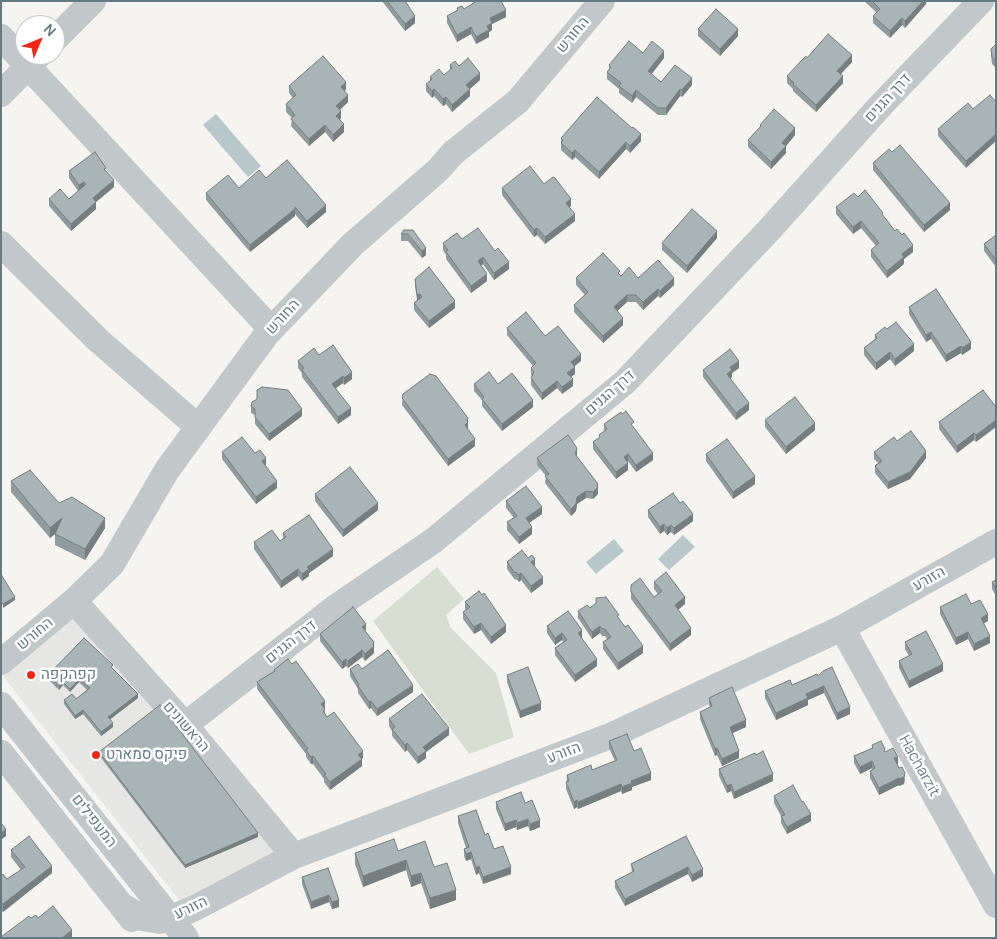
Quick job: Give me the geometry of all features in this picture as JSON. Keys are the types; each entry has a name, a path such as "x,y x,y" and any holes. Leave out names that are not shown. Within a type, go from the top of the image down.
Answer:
{"street":[{"path":"65,29 92,1"},
{"name":"החורש","path":"1,662 74,601 112,564 166,470 272,329 352,244 438,170 454,153 518,101 602,1"},
{"name":"דרך הגנים","path":"185,725 336,607 433,541 625,382 770,230 882,104 981,1"},
{"path":"1,37 15,47"},
{"path":"1,94 30,65"},
{"path":"38,65 272,329"},
{"path":"1,244 99,341 198,427"},
{"name":"הזורע","path":"122,905 142,918 160,921 178,928 195,908 294,856 610,736 842,628 996,542"},
{"name":"הראשונים","path":"74,601 185,725 294,856"},
{"name":"Hacharzit","path":"842,628 996,905"},
{"name":"המעפילים","path":"1,705 178,928"},
{"name":"המעפילים","path":"1,752 147,938"}],"shaded area":[{"path":"216,114 261,166 248,177 203,125"},
{"path":"683,535 695,547 669,570 658,559"},
{"path":"614,539 624,551 596,574 586,562"},
{"path":"437,567 464,599 446,615 451,628 496,673 514,737 469,754 373,621"},
{"path":"75,612 283,851 183,905 2,675"}],"building":[{"path":"387,1 405,1 415,16 405,24"},
{"path":"477,1 501,1 506,10 490,18 492,23 487,26 489,30 476,37 471,27 457,35 447,16 458,10 457,8 462,6 464,9"},
{"path":"872,1 923,1 905,21 902,18 890,31 873,16 880,9"},
{"path":"716,9 738,29 720,49 698,29"},
{"path":"828,34 852,55 837,71 843,76 816,105 787,76 806,56 807,58"},
{"path":"629,41 643,53 652,41 664,51 648,71 661,82 675,65 692,78 682,90 680,89 666,108 658,108 636,90 632,96 619,86 621,83 607,72 611,67 609,65"},
{"path":"996,44 996,61 992,57 991,49"},
{"path":"323,56 346,82 341,87 348,95 336,106 341,111 336,116 344,124 333,135 325,125 309,139 291,119 295,115 286,104 296,95 289,86"},
{"path":"468,58 480,73 466,85 470,89 452,105 446,97 443,99 434,89 432,91 426,84 432,79 430,77 439,69 444,75 452,68 450,65 455,61 459,66"},
{"path":"990,95 996,102 996,134 966,161 938,129 968,103 973,109"},
{"path":"597,97 641,134 630,146 626,142 599,172 575,150 572,153 561,143 563,140 561,138"},
{"path":"774,109 795,128 782,143 786,146 771,162 748,140"},
{"path":"900,145 950,203 924,225 873,163 889,149 892,152"},
{"path":"95,152 106,168 104,169 114,180 93,198 96,202 71,224 49,199 60,189 69,199 86,184 84,182 79,185 69,171"},
{"path":"287,160 326,205 307,221 295,207 295,209 250,245 206,193 228,175 239,188 259,170 266,178"},
{"path":"530,166 544,184 553,177 555,178 571,199 566,203 575,214 545,237 537,228 534,230 502,188"},
{"path":"865,190 895,231 897,229 902,235 904,233 913,245 902,254 904,257 887,271 871,250 879,243 861,221 853,227 836,207 854,193 858,197"},
{"path":"692,209 717,231 687,266 662,243"},
{"path":"478,228 495,251 498,248 509,262 494,273 483,257 478,261 487,274 471,286 446,252 448,250 443,243 457,233 462,239"},
{"path":"404,230 413,230 426,248 422,251 408,234 401,234"},
{"path":"996,235 996,260 984,244"},
{"path":"603,253 620,271 618,273 621,276 629,267 638,278 658,260 674,278 660,291 658,289 643,302 636,295 627,295 614,307 623,318 603,336 574,305 588,292 576,278"},
{"path":"429,267 455,301 429,321 414,303 422,297 420,294 417,295 415,279"},
{"path":"936,289 971,342 946,355 931,332 926,335 909,307"},
{"path":"526,312 545,336 558,326 581,354 571,362 575,367 567,373 573,379 562,387 557,381 542,393 531,378 534,372 531,368 536,363 507,328"},
{"path":"896,322 914,344 895,359 890,352 876,363 864,348 877,338 875,335 885,327 887,329"},
{"path":"333,345 352,372 332,384 351,408 338,417 302,370 304,368 298,361 314,348 319,355"},
{"path":"730,349 739,361 730,367 732,370 727,374 749,403 736,413 703,370"},
{"path":"489,372 498,384 512,373 533,400 502,424 482,399 484,397 474,384"},
{"path":"430,374 436,376 468,418 468,422 465,425 475,439 448,459 402,398 403,394"},
{"path":"262,387 288,390 302,409 269,434 255,417 255,409 251,406 252,402 257,399 257,390"},
{"path":"983,390 996,407 996,420 957,446 939,422"},
{"path":"795,397 815,423 786,447 765,420"},
{"path":"626,411 634,422 631,424 653,453 636,465 628,454 624,457 628,463 616,472 593,442 607,429 604,424 621,412 622,414"},
{"path":"911,431 926,451 910,472 888,482 875,466 882,461 874,452 894,437 897,441"},
{"path":"568,435 577,448 575,454 598,484 598,487 593,492 586,491 577,497 576,504 571,509 545,476 549,474 537,458"},
{"path":"242,437 255,453 260,450 266,458 262,461 277,481 256,497 222,452"},
{"path":"727,439 755,476 733,492 706,454"},
{"path":"350,467 378,503 343,530 315,494"},
{"path":"30,470 59,503 72,497 105,518 85,549 55,534 62,518 50,528 11,481"},
{"path":"526,486 542,507 526,518 532,527 519,537 507,522 517,516 506,501"},
{"path":"673,493 680,503 683,501 693,514 674,528 671,525 667,528 664,524 660,527 648,510"},
{"path":"309,515 333,549 307,567 309,569 302,574 298,569 281,581 254,542 272,530 280,541 286,537 283,533"},
{"path":"522,550 528,558 532,555 535,559 531,562 543,577 531,586 521,573 519,575 515,573 507,562"},
{"path":"666,572 685,597 675,605 691,628 670,644 631,592 631,585 640,578 654,597 662,591 654,582"},
{"path":"2,576 15,597 3,604 1,602"},
{"path":"996,580 996,589 992,582"},
{"path":"479,591 482,595 484,593 506,625 491,637 481,623 474,627 463,612 470,607 465,602"},
{"path":"966,594 971,604 980,600 988,614 981,618 990,636 974,644 968,632 956,638 940,607"},
{"path":"606,597 625,627 628,625 643,646 618,663 603,642 611,637 605,629 602,629 600,626 592,632 578,611 587,605 590,608 596,603 596,598"},
{"path":"353,607 366,624 362,627 374,642 374,646 365,654 362,650 348,661 346,659 342,662 320,634"},
{"path":"568,611 582,630 578,633 597,659 575,675 555,648 567,640 562,633 555,638 547,626"},
{"path":"926,631 943,664 909,681 899,661 912,654 905,642"},
{"path":"84,638 113,665 111,667 138,694 108,717 113,723 101,732 83,710 75,716 64,700 72,694 76,699 90,688 79,679 70,689 63,682 59,686 48,675"},
{"path":"388,650 413,685 377,709 371,701 369,702 358,686 350,669 358,664 362,669"},
{"path":"288,659 292,664 296,661 325,701 321,704 325,709 323,711 327,717 334,712 363,751 358,755 362,759 330,782 313,756 311,757 306,750 308,749 257,682 275,671"},
{"path":"528,667 541,703 520,711 507,675"},
{"path":"832,667 850,707 837,713 824,686 806,694 808,698 776,713 765,691 790,680 792,685 817,674 818,676 823,671"},
{"path":"732,687 746,720 730,727 739,751 722,759 717,748 715,749 700,712 712,706 709,698"},
{"path":"422,694 449,728 423,747 426,751 418,757 392,729 395,727 389,719"},
{"path":"160,705 258,833 185,865 99,752"},
{"path":"627,734 634,751 641,748 651,773 622,787 621,784 574,802 566,782 569,781 567,775 591,765 592,770 617,760 609,741"},
{"path":"881,741 885,752 893,748 898,757 894,758 899,768 902,767 905,773 904,777 879,788 870,771 875,768 872,761 860,767 854,756 873,748 872,745"},
{"path":"763,751 773,774 734,792 731,784 727,786 719,769"},
{"path":"793,785 811,814 787,827 781,816 785,815 774,796"},
{"path":"521,792 525,803 532,800 540,820 530,824 528,819 517,823 516,820 505,824 496,802"},
{"path":"476,810 485,835 488,833 494,849 503,846 511,867 483,877 479,866 476,868 471,852 466,854 464,849 469,847 458,816"},
{"path":"1,823 6,829 1,833"},
{"path":"29,836 52,866 3,904 1,903 1,876 3,874 7,879 25,867 11,850"},
{"path":"686,836 703,869 692,875 688,867 625,899 615,881 634,871 631,864"},
{"path":"394,839 398,851 425,841 434,867 447,863 456,890 430,898 421,873 411,876 406,860 363,876 355,853"},
{"path":"328,868 339,900 332,902 329,895 311,902 302,877"},
{"path":"53,906 72,930 62,938 1,938 29,916 31,918 36,915 38,918"}],"place":[{"name":"קפהקפה","path":"31,675"},
{"name":"פיקס סמארט","path":"96,755"}]}
